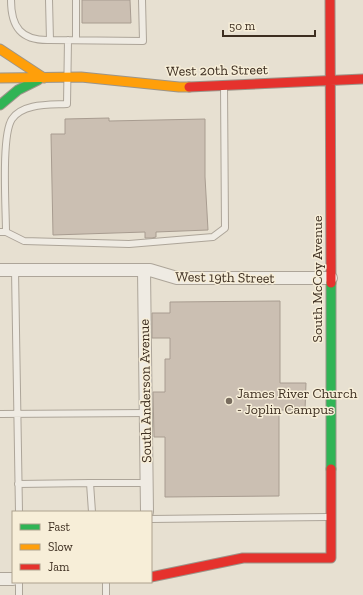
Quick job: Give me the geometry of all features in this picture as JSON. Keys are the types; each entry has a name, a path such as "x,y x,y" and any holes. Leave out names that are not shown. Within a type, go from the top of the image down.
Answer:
{"street":[{"name":"South McCoy Avenue","path":"152,577 243,558 331,558 330,0"},
{"path":"0,49 44,78"},
{"name":"West 20th Street","path":"0,78 80,77 179,87 363,79"},
{"path":"0,105 18,89 44,78"},
{"name":"West 19th Street","path":"0,270 150,270 177,278 331,278"},
{"name":"South Anderson Avenue","path":"144,270 147,511"},
{"path":"0,579 12,579"}],"lane":[{"path":"11,0 13,20 19,30 23,34 35,39 143,41 142,0"},
{"path":"49,0 50,40"},
{"path":"76,0 76,40"},
{"path":"68,40 67,104 32,106 12,118 8,132 5,158 3,232 24,241 129,244 213,237 225,228 224,85"},
{"path":"15,270 19,511"},
{"path":"0,414 146,413"},
{"path":"90,483 92,511"},
{"path":"18,484 146,483"},
{"path":"152,520 331,517"},
{"path":"19,583 19,595"},
{"path":"106,583 106,595"}],"building":[{"path":"82,0 130,0 131,23 82,23"},
{"path":"109,118 109,121 205,119 205,177 208,230 156,232 156,237 152,238 145,238 145,232 53,235 51,134 65,134 65,119"},
{"name":"James River Church - Joplin Campus","path":"280,301 280,383 306,383 305,410 279,410 279,496 165,497 165,437 154,437 153,392 165,392 165,359 170,359 170,338 152,338 152,313 170,313 170,302"}],"traffic: fast":[{"path":"0,105 18,90 38,80"},
{"path":"331,283 331,469"}],"traffic: slow":[{"path":"0,49 44,78"},
{"path":"0,78 81,77 189,87"}],"traffic: jam":[{"path":"330,0 331,283"},
{"path":"189,87 363,79"},
{"path":"152,577 243,558 331,558 331,469"}],"place":[{"name":"James River Church - Joplin Campus","path":"229,401"}]}
